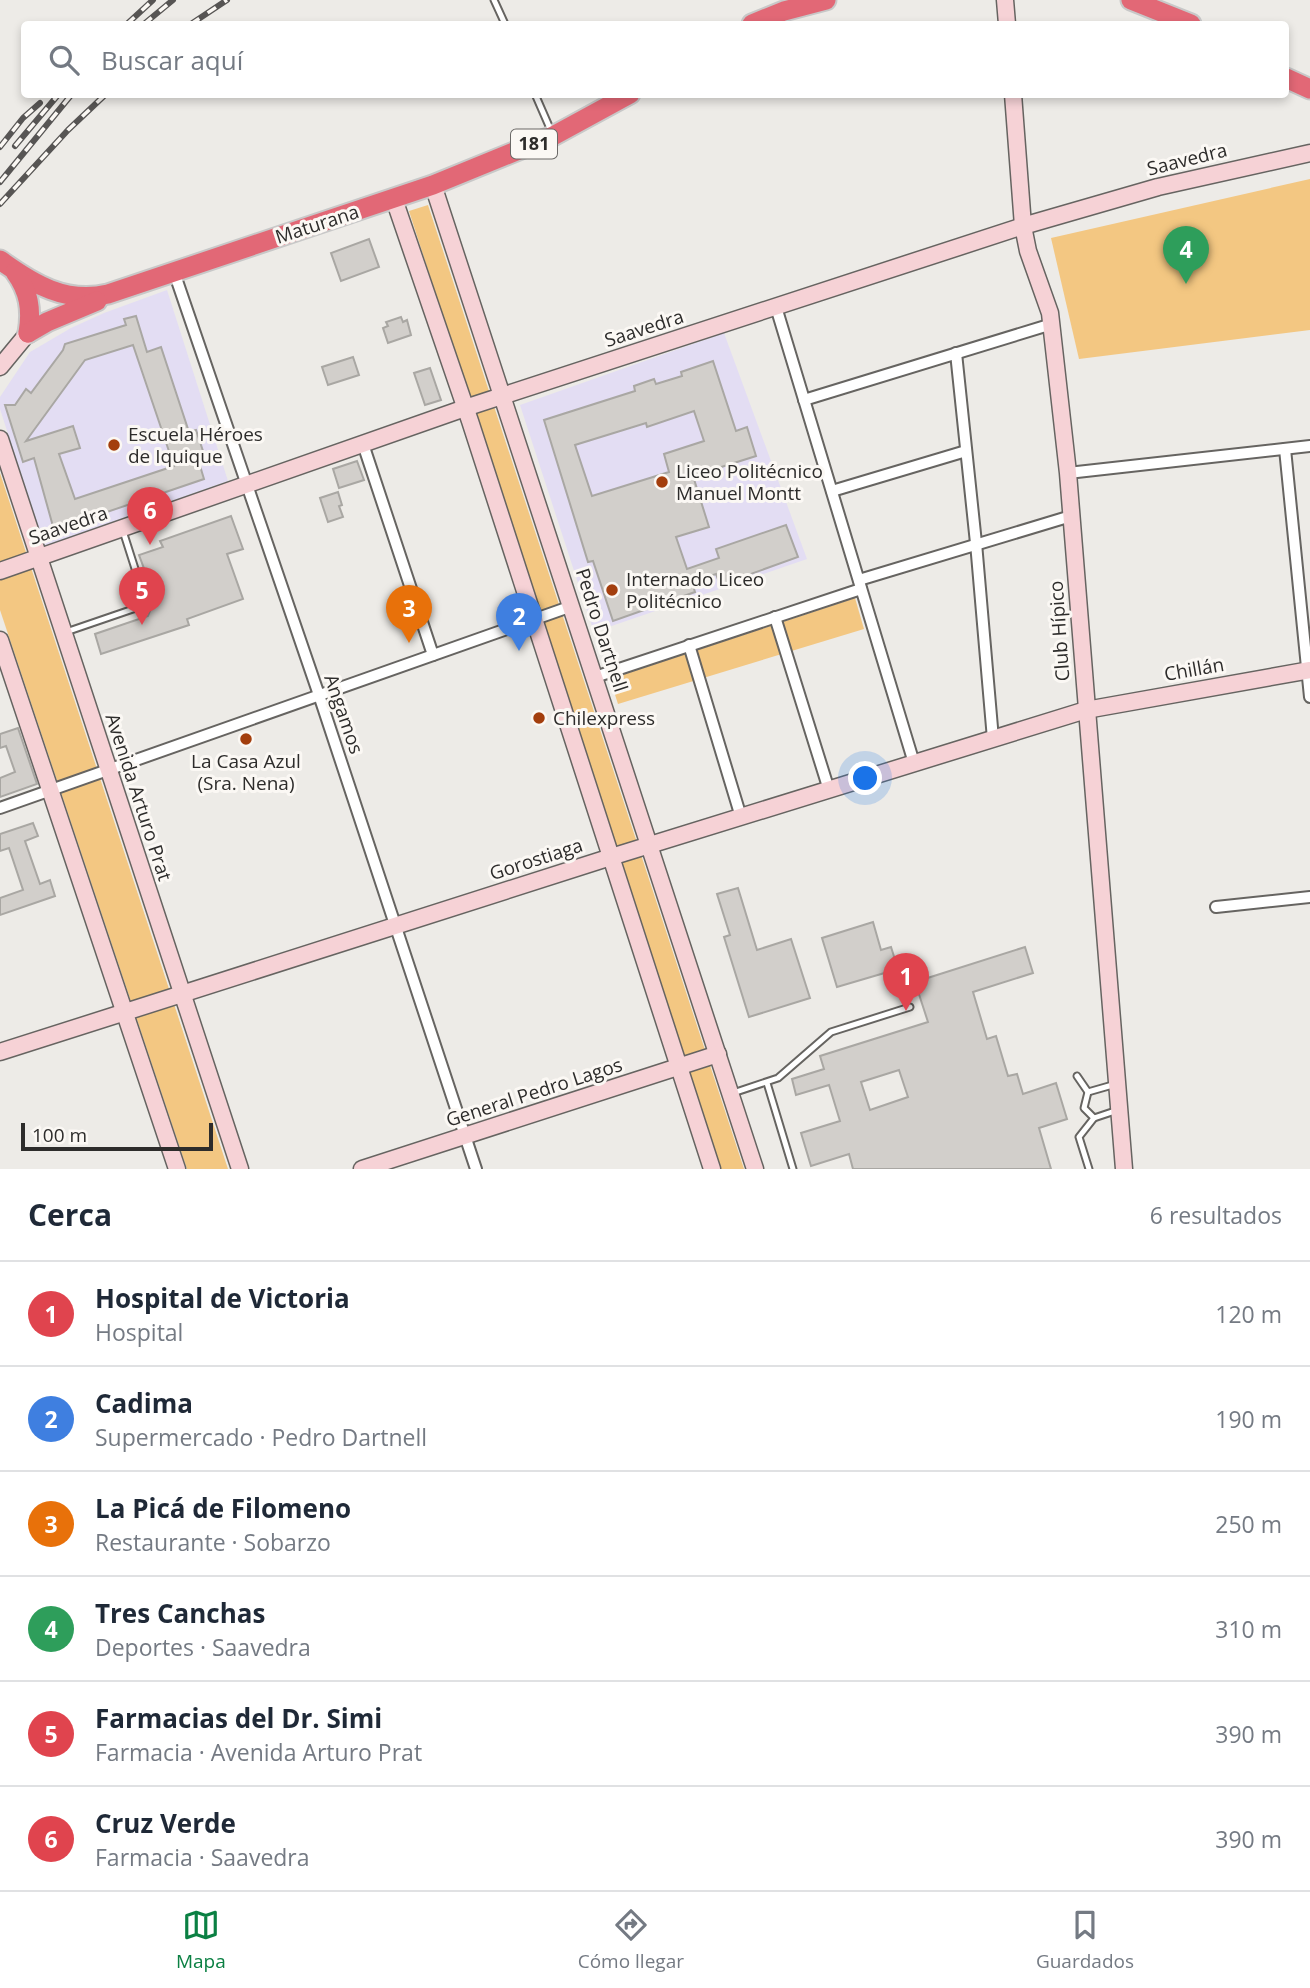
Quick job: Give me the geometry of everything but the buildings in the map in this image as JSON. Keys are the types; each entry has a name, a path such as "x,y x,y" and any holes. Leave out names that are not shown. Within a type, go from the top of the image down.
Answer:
{"highway":[{"path":"759,21 784,11 826,0"},
{"path":"1131,0 1184,21"},
{"path":"1289,79 1310,89"},
{"name":"Maturana","path":"6,265 43,287 73,297 89,298 108,294 433,185 553,136 623,98"},
{"path":"6,265 27,295 30,314 28,333"},
{"path":"28,333 42,314 43,287"},
{"path":"28,333 108,294"}],"street":[{"path":"1005,0 1007,21"},
{"name":"Club Hípico","path":"1013,98 1025,240 1052,324 1068,473 1124,1169"},
{"name":"Saavedra","path":"0,571 465,408 1023,226 1158,187 1310,153"},
{"name":"Pedro Dartnell","path":"433,185 755,1169"},
{"path":"394,199 465,408 712,1169"},
{"name":"Angamos","path":"174,272 319,695 476,1169"},
{"path":"776,307 914,763"},
{"path":"804,400 1052,324"},
{"path":"0,367 28,333"},
{"path":"956,353 993,739"},
{"name":"Avenida Arturo Prat","path":"0,439 240,1169"},
{"path":"363,444 433,655"},
{"path":"1068,473 1310,446"},
{"path":"1285,449 1310,697"},
{"path":"832,491 966,451"},
{"path":"595,677 775,617 976,543 1071,516"},
{"path":"0,808 572,606"},
{"path":"775,617 829,790"},
{"path":"0,640 177,1169"},
{"path":"689,645 741,817"},
{"name":"Chillán","path":"1086,710 1309,670"},
{"name":"Gorostiaga","path":"0,1052 181,992 1086,710"},
{"path":"1216,907 1310,897"},
{"name":"General Pedro Lagos","path":"362,1169 718,1054"}],"lane":[{"path":"494,0 504,21"},
{"path":"537,98 553,136"},
{"path":"63,633 139,607 144,597 122,528"},
{"path":"731,1093 778,1078 831,1032 910,1007"},
{"path":"1077,1076 1088,1092 1084,1108 1094,1118"},
{"path":"767,1083 793,1169"},
{"path":"1088,1092 1117,1083"},
{"path":"1089,1169 1079,1137 1094,1118 1119,1110"}],"shaded area":[{"path":"1310,179 1310,330 1079,359 1051,238"},
{"path":"428,205 744,1169 718,1169 409,211"},
{"name":"Escuela Héroes de Iquique","path":"167,290 228,481 44,546 0,409 0,397 30,352 71,328 104,313"},
{"name":"Liceo Politécnico Manuel Montt","path":"724,333 807,559 594,632 520,405"},
{"path":"0,473 228,1169 187,1169 0,610"},
{"path":"855,598 864,629 618,704 610,679"}],"railway":[{"path":"130,21 153,0"},
{"path":"148,21 173,0"},
{"path":"196,21 227,0"},
{"path":"15,146 55,98"},
{"path":"0,182 69,98"},
{"path":"0,204 68,130 102,98"},
{"path":"0,147 23,118 40,103"}],"place":[{"name":"Tres Canchas","path":"1186,284"},
{"name":"Escuela Héroes de Iquique","path":"114,445"},
{"name":"Liceo Politécnico Manuel Montt","path":"662,482"},
{"name":"Cruz Verde","path":"150,545"},
{"name":"Internado Liceo Politécnico","path":"612,590"},
{"name":"Farmacias del Dr. Simi","path":"142,625"},
{"name":"La Picá de Filomeno","path":"409,643"},
{"name":"Cadima","path":"519,651"},
{"name":"Chilexpress","path":"539,718"},
{"name":"La Casa Azul (Sra. Nena)","path":"246,739"},
{"name":"Hospital de Victoria","path":"906,1011"}]}
